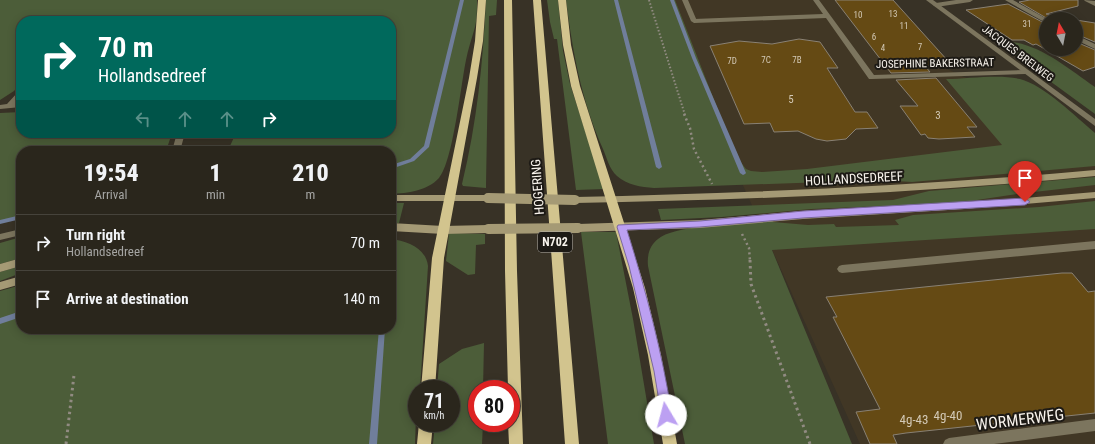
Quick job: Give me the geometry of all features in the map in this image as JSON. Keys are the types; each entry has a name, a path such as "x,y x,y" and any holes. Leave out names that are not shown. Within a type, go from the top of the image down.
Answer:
{"highway":[{"path":"429,380 438,258 473,78 482,0"},
{"name":"HOGERING","path":"508,0 510,271 516,444"},
{"name":"HOGERING","path":"537,0 572,444"},
{"path":"562,0 571,68 584,117 613,199 634,266 660,371 670,444"},
{"path":"424,444 425,432"}],"main road":[{"name":"HOLLANDSEDREEF","path":"396,198 449,197 575,200 719,196 894,189 1033,180 1095,173"},
{"path":"396,227 443,230 622,227 964,206 1095,195"},
{"path":"0,268 16,263"},
{"path":"0,286 16,281"}],"street":[{"name":"JOSEPHINE BAKERSTRAAT","path":"816,0 872,77 1025,72"},
{"name":"JACQUES BRELWEG","path":"929,0 1095,123"},
{"path":"936,5 970,0"},
{"path":"1008,0 1039,17"},
{"path":"1086,0 1095,4"},
{"path":"694,21 827,16"},
{"path":"1083,41 1095,47"}],"lane":[{"path":"685,0 694,21"},
{"path":"10,105 16,99"},
{"path":"0,107 16,105"},
{"path":"0,237 16,233"},
{"path":"842,269 1095,245"},
{"name":"WORMERWEG","path":"949,444 1095,425"}],"path":[{"path":"649,0 681,106 690,128 694,149 719,196"},
{"path":"736,221 749,248 751,284 810,444"},
{"path":"66,444 74,375"}],"shaded area":[{"path":"663,0 861,0 919,70 947,69 1095,138 1095,444 860,444 698,86"}],"green space":[{"path":"0,0 477,0 476,24 466,60 456,122 444,169 439,178 429,186 410,192 396,193 396,146 230,146 234,138 396,138 396,16 16,16 16,89 0,100"},
{"path":"486,0 497,0 496,15 489,16 486,188 463,186 462,184 472,138 478,92"},
{"path":"547,0 558,0 563,51 570,84 604,189 576,190 557,39 554,39"},
{"path":"566,0 675,0 736,156 746,169 751,171 762,172 807,169 1002,145 946,79 993,77 1020,79 1029,82 1059,102 1079,119 1095,133 1095,166 912,182 881,180 654,188 634,185 625,182 612,170 595,130 583,94"},
{"path":"995,41 1023,44 1036,49 1039,50 1039,56 1050,56 1095,87 1095,114"},
{"path":"16,112 16,138 170,138 168,146 16,146 16,219 0,223 0,113"},
{"path":"1095,177 1095,185 957,203 811,209 722,217 661,220 658,209 893,200 929,191"},
{"path":"1095,201 1095,229 772,250 852,444 685,444 648,266 649,251 658,239 667,234 695,228 772,220 773,222 808,225 834,224 836,227 899,225 895,220 913,215 1039,207"},
{"path":"396,203 404,203 399,223 396,223"},
{"path":"581,232 616,232 633,319 654,444 608,444"},
{"path":"449,233 485,234 485,244 476,245 475,274 468,275 446,261"},
{"path":"16,238 16,259 0,264 0,243"},
{"path":"396,240 415,246 424,254 428,266 421,380 408,380 408,432 415,432 415,444 0,444 0,291 16,286 16,334 396,334"},
{"path":"16,267 16,275 0,281 0,272"},
{"path":"484,343 483,380 468,380 468,432 483,432 482,444 433,444 434,432 460,432 460,380 438,380 439,364 462,349"}],"building":[{"path":"835,0 893,0 948,61 937,60 941,65 925,66 930,72 891,73"},
{"path":"1030,0 1078,0 1078,6 1054,12 1039,12 1039,14 1019,2"},
{"path":"1008,4 1039,20 1039,46 1036,44 1033,45 1024,40 1012,40 966,10"},
{"path":"1083,21 1095,23 1095,42 1083,37"},
{"path":"799,39 820,42 838,68 827,68 855,112 867,112 878,128 856,129 846,139 827,141 816,139 798,131 774,132 770,123 744,124 710,46 739,41 772,44"},
{"path":"1083,45 1095,50 1095,67 1083,71 1057,56 1083,56"},
{"path":"936,78 977,127 967,127 975,137 939,139 928,138 925,134 921,135 900,106 918,106 896,80"},
{"path":"1072,273 1088,292 1095,291 1095,413 906,433 893,435 897,444 870,444 856,412 880,409 833,317 837,317 826,297"}],"waterway":[{"path":"396,165 412,160 426,147 462,0"},
{"path":"616,0 659,167"},
{"path":"672,0 694,58 743,173"},
{"path":"0,222 16,218"},
{"path":"0,321 16,316"},
{"path":"373,444 382,334"}],"route":[{"path":"666,415 660,371 634,266 622,227 700,224 803,215 1025,202"}]}
